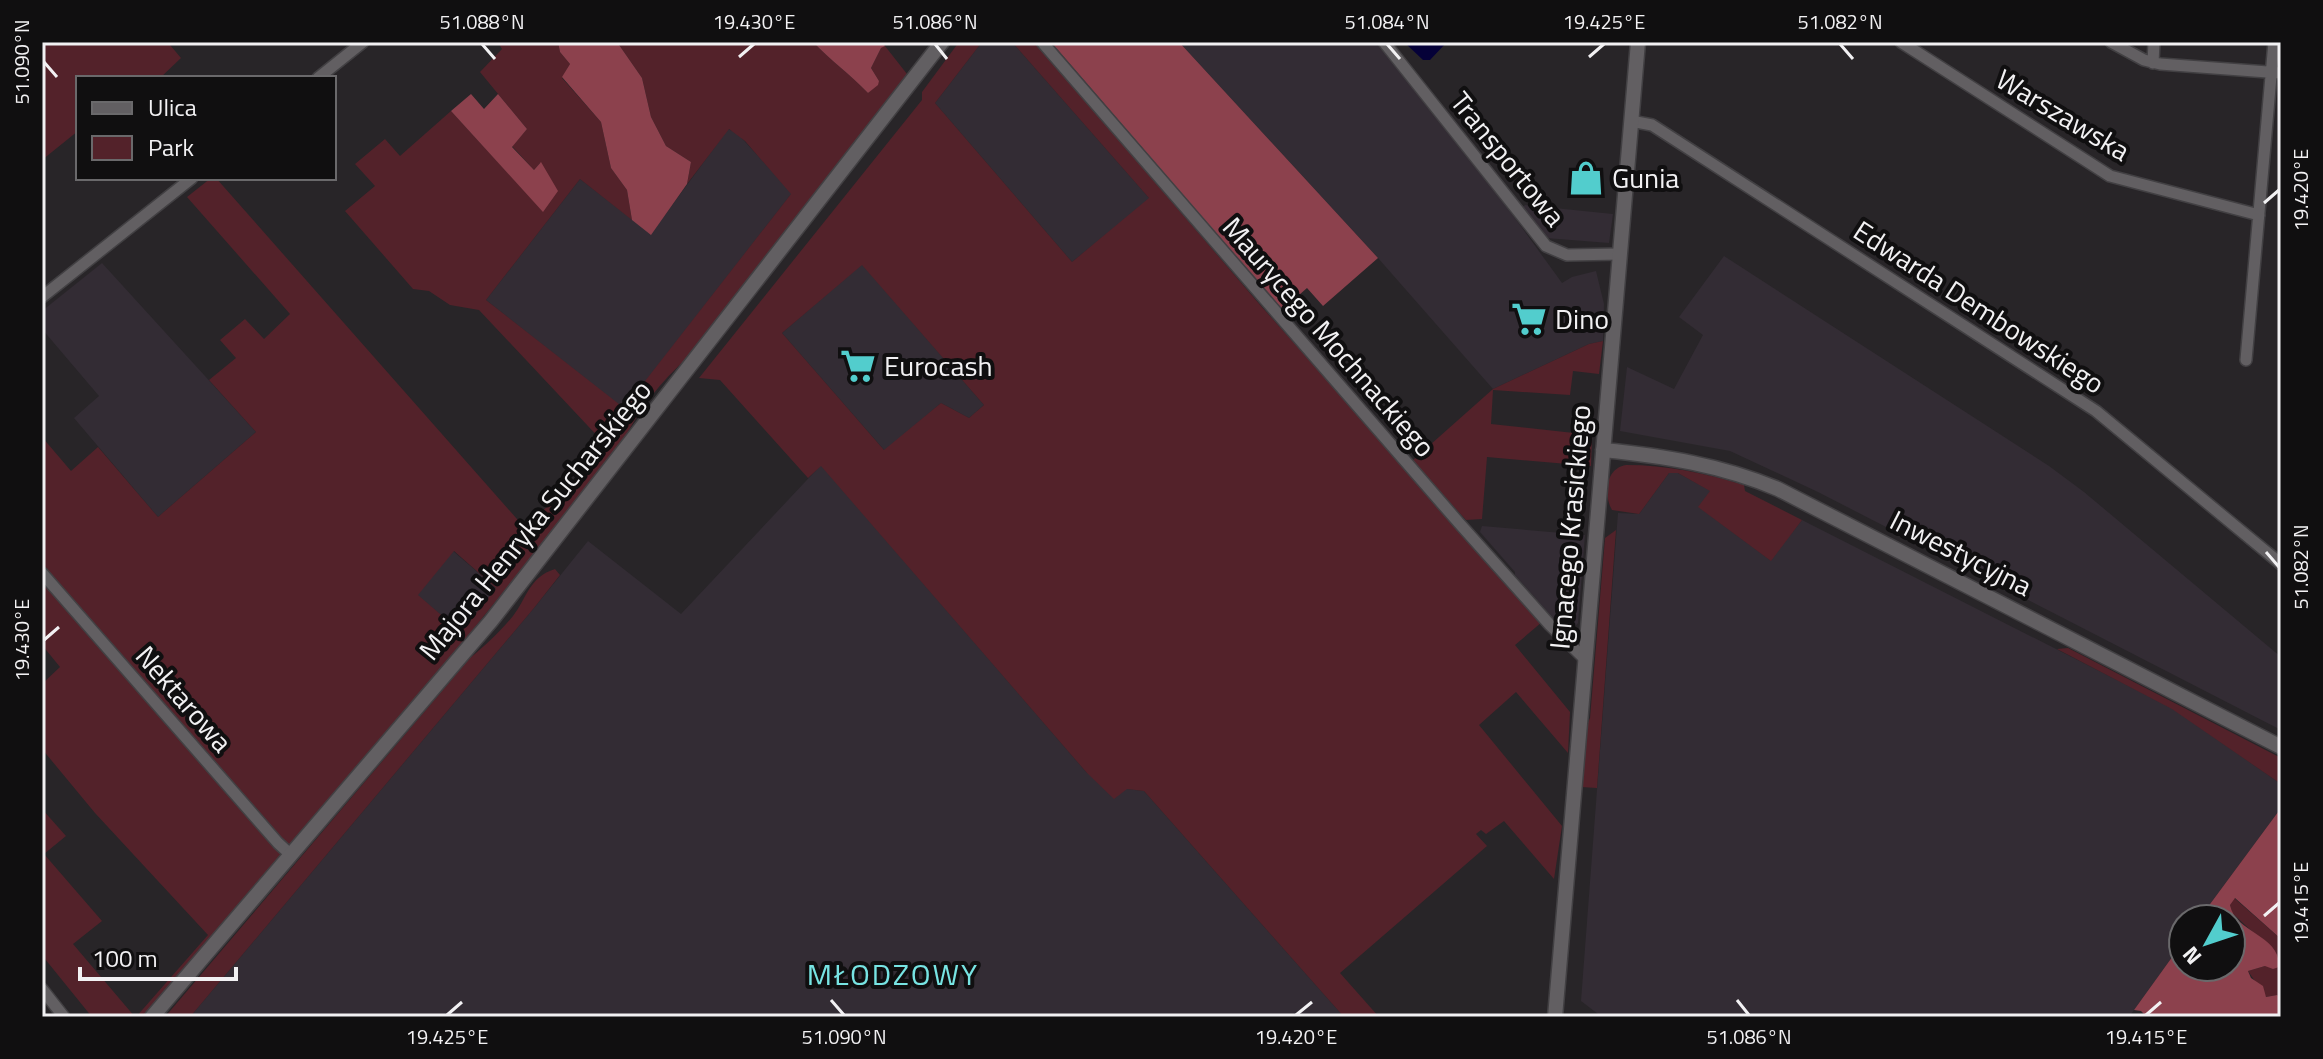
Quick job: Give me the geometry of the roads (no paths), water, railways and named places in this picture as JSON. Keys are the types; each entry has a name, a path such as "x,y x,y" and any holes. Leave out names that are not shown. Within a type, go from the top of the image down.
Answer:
{"street":[{"path":"320,76 363,42"},
{"name":"Majora Henryka Sucharskiego","path":"152,1017 544,556 942,42"},
{"name":"Maurycego Mochnackiego","path":"1042,42 1459,523 1585,659"},
{"name":"Transportowa","path":"1384,42 1546,246 1567,255 1620,254"},
{"name":"Ignacego Krasickiego","path":"1555,1017 1638,42"},
{"name":"Warszawska","path":"1901,42 2110,176 2259,215"},
{"path":"2111,42 2153,63 2276,73"},
{"path":"2153,63 2154,42"},
{"path":"2246,360 2276,73 2274,42"},
{"name":"Edwarda Dembowskiego","path":"1631,121 1652,125 2096,411 2281,564"},
{"path":"42,297 189,180"},
{"name":"Inwestycyjna","path":"1603,450 1725,469 1778,489 2281,747"},
{"name":"Nektarowa","path":"42,573 291,855"},
{"path":"42,989 64,1017"}],"place":[{"name":"Gunia","path":"1586,178"},
{"name":"Dino","path":"1529,319"},
{"name":"Eurocash","path":"858,366"}],"district":[{"name":"MŁODZOWY","path":"893,975"}]}
